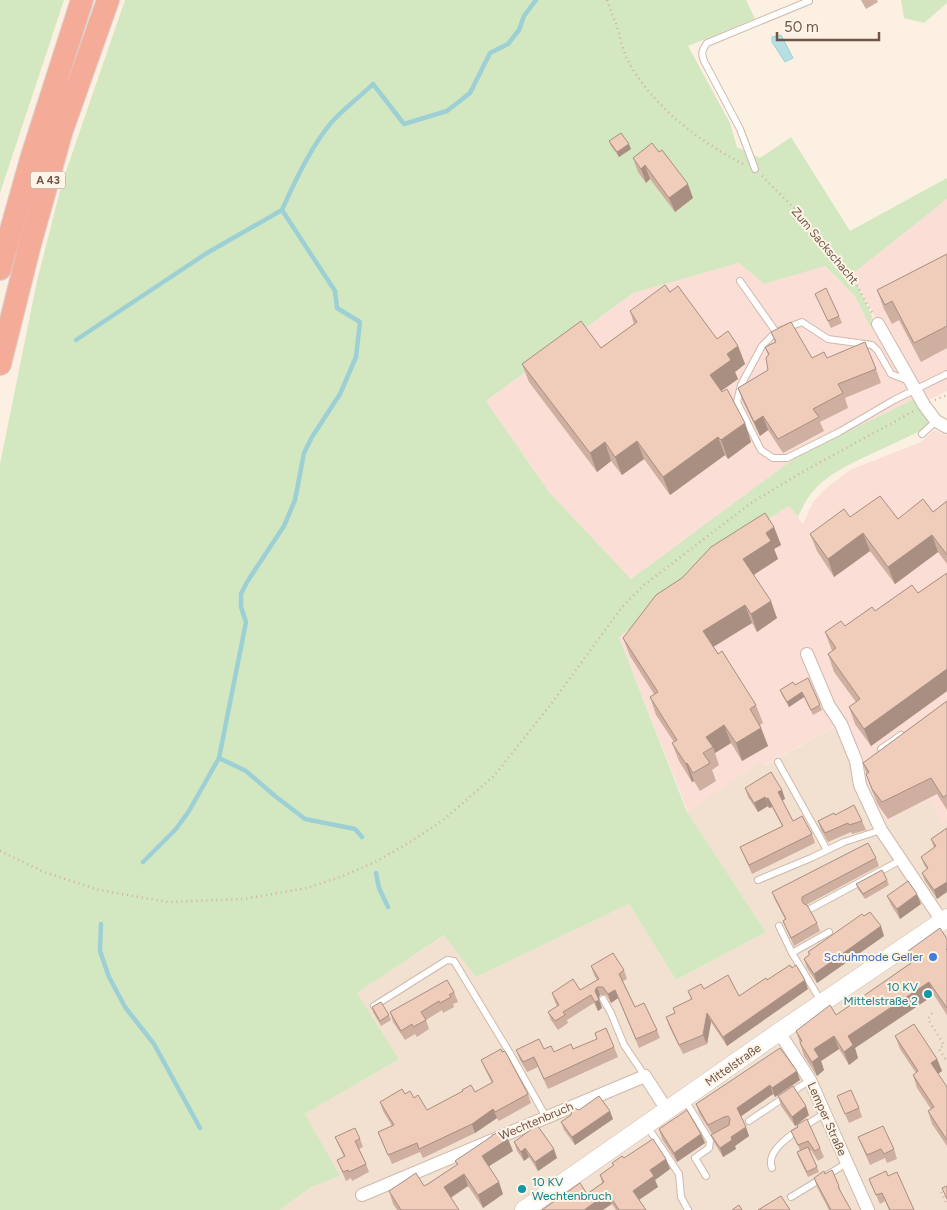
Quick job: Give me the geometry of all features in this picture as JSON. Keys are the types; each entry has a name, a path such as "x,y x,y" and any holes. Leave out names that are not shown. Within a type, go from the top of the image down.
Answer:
{"highway":[{"name":"A 43","path":"0,269 32,156 82,0"},
{"name":"A 43","path":"0,364 30,244 62,130 108,0"}],"main road":[{"name":"Mittelstraße","path":"524,1210 779,1032 945,920"}],"street":[{"path":"878,324 924,405 942,424"},
{"name":"Mittelstraße","path":"807,654 829,706 841,724 856,761 860,785 881,830 945,920"},
{"name":"Lemper Straße","path":"779,1032 810,1080 868,1210"},
{"path":"645,1076 667,1110"},
{"name":"Wechtenbruch","path":"362,1194 645,1076"}],"lane":[{"path":"755,170 740,129 704,61 703,49 707,43 810,0"},
{"path":"740,281 776,332"},
{"path":"913,385 892,374 872,344 828,339 802,322 776,332 762,346 741,385 737,402 761,450 773,458 786,458 839,432 894,400 913,385 947,374"},
{"path":"922,434 942,424"},
{"path":"882,749 911,728"},
{"path":"778,762 827,850"},
{"path":"758,880 844,842 881,830"},
{"path":"810,909 901,860"},
{"path":"778,926 822,1003"},
{"path":"792,953 829,932"},
{"path":"374,1006 447,960 454,961 546,1117"},
{"path":"603,999 624,1045 645,1076"},
{"path":"749,1121 810,1080"},
{"path":"685,1098 713,1139 709,1148 694,1158 706,1176"},
{"path":"772,1168 770,1163 771,1155 780,1144 825,1113"},
{"path":"646,1125 678,1174 681,1197 688,1210"},
{"path":"791,1197 847,1163"}],"path":[{"name":"Zum Sackschacht","path":"607,0 626,57 639,78 667,112 692,132 755,170 807,221 852,276 878,324"},
{"path":"0,851 44,872 99,890 168,902 244,899 307,888 343,876 375,862 442,821 494,776 551,704 622,607 644,585 751,503 806,470 924,405 947,395"},
{"path":"932,1013 928,1018 944,1045 938,1049 947,1062"},
{"path":"941,1192 947,1204"}],"shaded area":[{"path":"947,199 947,391 927,401 878,323 852,274"},
{"path":"739,263 764,284 824,266 855,296 871,327 872,316 916,398 795,458 631,579 549,492 486,401 633,293"},
{"path":"934,430 947,435 947,822 942,824 932,800 881,824 843,722 763,766 761,762 688,812 619,637 711,562 727,543 789,506 803,524 813,502 824,490 850,470 921,442"},
{"path":"840,724 932,800 942,824 947,821 947,1210 280,1210 311,1187 339,1176 305,1114 399,1059 356,993 445,935 476,977 629,904 676,980 766,932 687,812 761,762 764,766"}],"green space":[{"path":"0,0 64,0 0,193"},
{"path":"125,0 746,0 755,19 688,46 730,123 737,147 760,158 791,137 850,231 947,178 947,199 851,275 872,316 871,328 855,296 825,266 764,284 739,263 633,293 486,401 549,492 631,579 796,457 916,398 929,423 914,434 854,462 823,481 806,501 798,517 789,506 728,543 711,562 619,637 687,812 766,932 676,980 629,904 476,977 444,935 357,993 399,1059 305,1114 340,1176 311,1187 280,1210 0,1210 0,464 37,281 62,183"},
{"path":"901,0 947,0 947,3 924,23 904,18"}],"water":[{"path":"781,35 793,58 785,62 772,42 772,37"}],"building":[{"path":"621,133 629,144 617,152 609,141"},
{"path":"652,143 659,152 662,150 688,184 669,198 645,165 641,169 633,158"},
{"path":"947,254 947,326 914,343 892,301 885,305 877,290"},
{"path":"665,285 670,292 678,286 717,339 728,331 738,346 727,354 731,360 710,375 722,392 727,389 745,423 721,440 718,437 663,477 637,441 615,457 605,442 590,453 522,364 581,321 601,348 637,322 630,311"},
{"path":"826,288 839,316 828,321 815,294"},
{"path":"791,322 812,358 824,352 827,358 865,342 876,369 838,384 843,393 813,409 819,417 778,439 763,416 754,422 738,388 768,370 766,358 769,354 765,347 776,342 771,332"},
{"path":"880,496 898,519 923,499 933,512 947,501 947,555 932,535 888,567 863,533 828,559 810,534 844,509 850,517"},
{"path":"765,513 774,527 766,533 771,541 743,559 771,601 751,614 745,605 703,631 718,654 722,651 756,705 750,709 761,728 736,743 724,725 706,737 713,747 703,753 710,763 693,773 672,743 677,740 650,697 658,692 623,638 656,595 682,578 711,547"},
{"path":"947,573 947,669 864,729 849,707 860,699 828,654 836,648 825,632 841,621 845,626 872,607 875,611 912,585 918,593"},
{"path":"808,678 820,705 811,710 802,692 787,702 780,690 793,682 795,685"},
{"path":"947,701 947,795 943,797 931,778 882,802 872,789 866,774 869,772 863,763"},
{"path":"771,772 782,790 778,792 793,821 802,816 812,834 749,865 740,847 783,826 768,798 766,799 765,797 754,803 745,788"},
{"path":"854,805 862,821 849,825 848,823 825,833 818,821"},
{"path":"947,828 947,882 934,890 922,873 928,868 921,857 936,846 931,839"},
{"path":"868,843 876,858 802,897 802,901 807,905 817,923 791,938 783,921 786,919 772,892"},
{"path":"882,870 887,880 863,894 856,884"},
{"path":"908,881 917,894 897,909 887,896"},
{"path":"870,912 881,926 814,974 804,959 810,954 808,952 862,914 864,916"},
{"path":"940,928 947,939 947,1008 929,982 848,1036 853,1045 844,1052 834,1036 814,1049 819,1057 812,1062 800,1043 802,1041 796,1031 830,1005 836,1015 914,961 908,951"},
{"path":"613,953 624,970 619,974 635,1007 644,1003 657,1030 636,1039 615,990 608,994 603,987 597,987 595,991 599,1000 595,1002 591,995 563,1012 565,1015 555,1021 548,1012 559,1005 552,993 573,979 580,990 599,979 591,966"},
{"path":"790,965 792,968 796,965 805,980 723,1037 707,1013 703,1035 679,1045 666,1017 675,1013 673,1008 692,999 688,991 701,984 704,989 728,975 739,996"},
{"path":"447,980 454,992 449,995 451,997 440,1003 439,1001 421,1012 426,1020 413,1027 412,1024 401,1031 390,1012"},
{"path":"381,1002 389,1015 380,1021 372,1007"},
{"path":"914,1024 937,1059 931,1063 947,1087 947,1140 928,1111 934,1107 913,1075 918,1071 895,1036"},
{"path":"606,1028 614,1047 544,1079 534,1057 523,1062 516,1050 539,1039 544,1049 551,1046 554,1052 571,1044 573,1049 597,1039 595,1033"},
{"path":"780,1048 797,1071 772,1088 770,1085 737,1108 746,1127 731,1137 732,1140 720,1148 711,1135 729,1125 730,1119 728,1116 724,1117 708,1125 696,1104"},
{"path":"501,1049 502,1052 505,1051 528,1094 495,1112 493,1109 472,1124 419,1149 417,1143 388,1155 378,1132 394,1125 380,1102 402,1089 405,1094 410,1091 414,1098 418,1095 427,1110 471,1085 475,1092 493,1082 481,1060"},
{"path":"793,1086 806,1106 792,1117 778,1096"},
{"path":"851,1090 859,1108 845,1114 837,1096"},
{"path":"599,1096 610,1111 572,1137 561,1122 571,1115 572,1107 579,1110"},
{"path":"687,1110 701,1134 674,1153 659,1129"},
{"path":"807,1119 820,1148 815,1151 808,1141 798,1145 791,1131"},
{"path":"537,1125 554,1149 535,1162 525,1148 521,1152 514,1142"},
{"path":"883,1126 894,1149 884,1154 881,1149 867,1155 858,1137"},
{"path":"355,1128 360,1139 355,1141 366,1164 349,1172 348,1170 343,1172 337,1160 345,1156 335,1137"},
{"path":"503,1131 508,1139 482,1156 499,1182 478,1195 464,1174 444,1187 459,1210 401,1210 389,1191 416,1173 424,1186 428,1184 458,1164 455,1161 492,1135"},
{"path":"653,1139 666,1159 650,1170 654,1176 633,1191 646,1210 619,1210 608,1193 584,1210 542,1210 580,1183 587,1194 604,1182 600,1175 614,1165 612,1163 622,1156 624,1158"},
{"path":"808,1147 817,1167 807,1172 797,1152"},
{"path":"832,1170 838,1187 851,1210 831,1210 814,1178 824,1171 825,1174"},
{"path":"886,1171 888,1176 897,1172 914,1210 890,1210 882,1193 876,1195 869,1179"},
{"path":"947,1186 947,1199 942,1188"},
{"path":"781,1196 790,1210 758,1210"},
{"path":"739,1205 742,1210 732,1210"}],"waterway":[{"path":"143,862 176,829 189,811 219,758 246,622 241,607 241,594 284,526 295,500 304,453 312,437 340,394 356,357 360,322 337,308 335,291 282,210 304,165 324,132 341,113 373,84 404,124 447,111 470,93 490,53 508,44 519,30 524,16 536,0"},
{"path":"76,340 207,253 282,210"},
{"path":"219,758 246,771 305,819 355,829 362,837"},
{"path":"376,873 379,888 388,907"},
{"path":"101,924 100,951 109,977 125,1007 154,1044 200,1128"}],"place":[{"name":"Schuhmode Geller","path":"933,957"},
{"name":"10 KV Mittelstraße 2","path":"928,994"},
{"name":"10 KV Wechtenbruch","path":"522,1189"}]}
